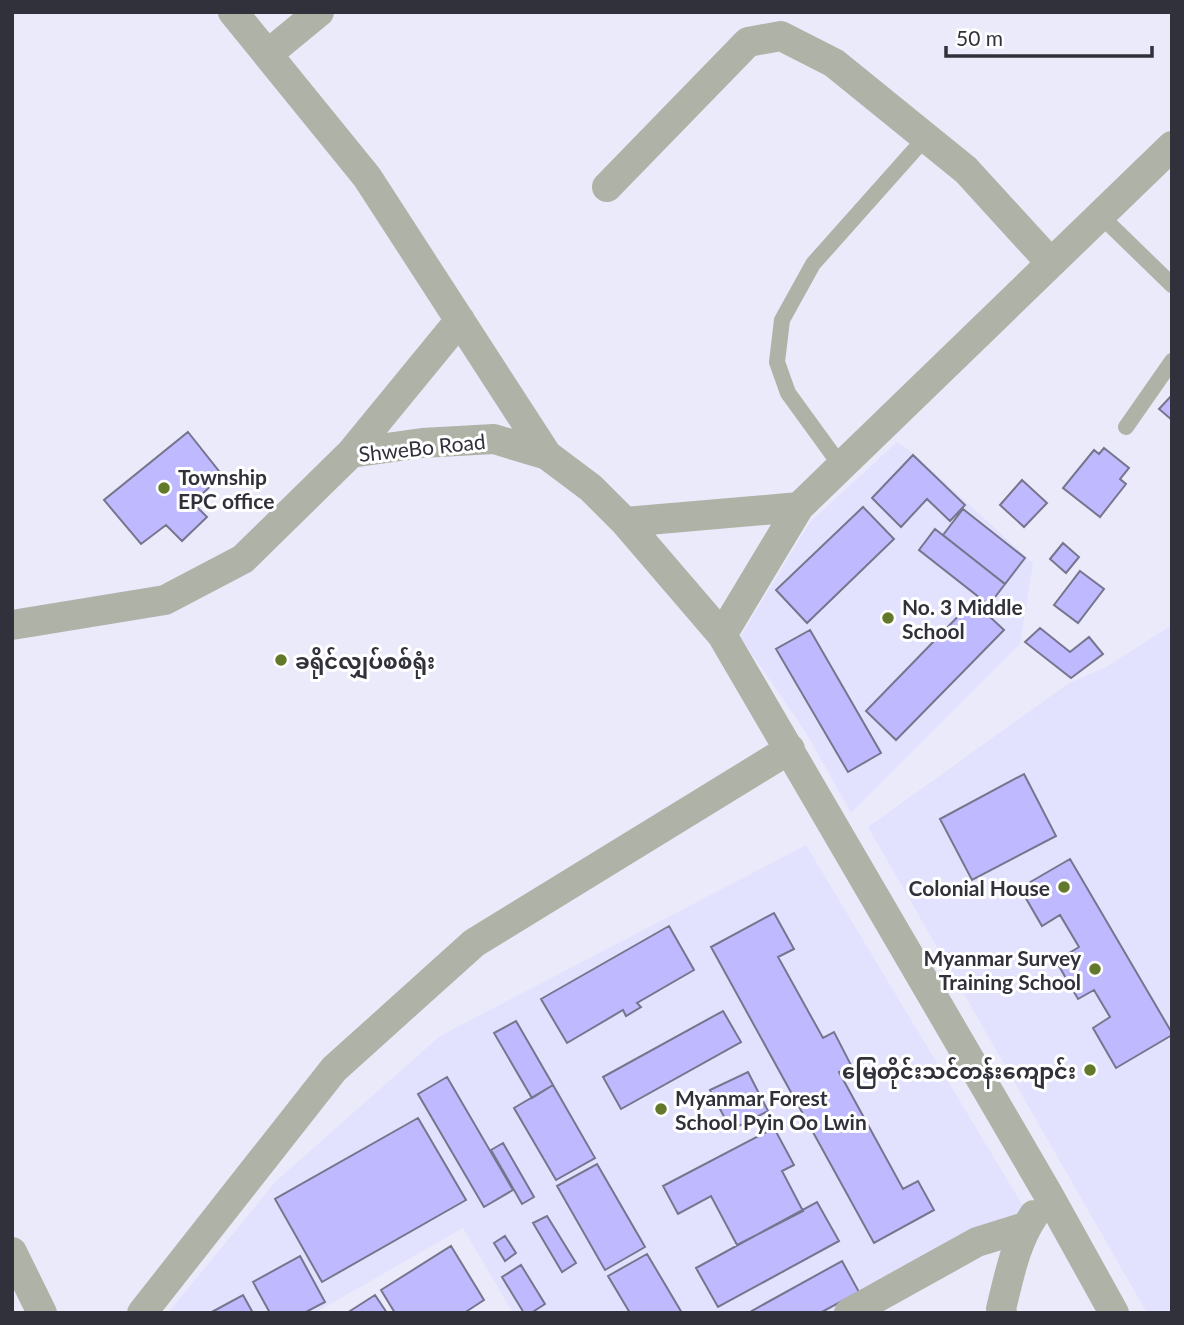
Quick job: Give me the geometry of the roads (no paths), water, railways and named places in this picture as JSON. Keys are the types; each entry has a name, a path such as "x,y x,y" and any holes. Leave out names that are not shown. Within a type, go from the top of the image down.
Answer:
{"street":[{"path":"233,12 367,177 548,454 591,488 625,522 722,635 1048,1194 1114,1313"},
{"path":"268,54 319,12"},
{"path":"607,187 748,42 781,36 834,63 966,170 1051,263"},
{"path":"722,635 799,507 1172,146"},
{"path":"351,453 460,320"},
{"name":"ShweBo Road","path":"12,625 165,600 243,559 351,453 422,443 494,439 548,454"},
{"path":"625,522 799,507"},
{"path":"142,1313 334,1069 474,943 790,749"},
{"path":"1002,1313 1017,1247 1026,1227 1048,1194"},
{"path":"849,1313 977,1242 1026,1227"},
{"path":"12,1252 41,1313"}],"lane":[{"path":"841,466 788,393 777,362 782,320 813,264 926,137"},
{"path":"1100,215 1172,285"},
{"path":"1126,427 1172,361"}],"place":[{"name":"Township EPC office","path":"164,488"},
{"name":"No. 3 Middle School","path":"888,618"},
{"name":"ခရိုင်လျှပ်စစ်ရုံး","path":"281,660"},
{"name":"Colonial House","path":"1064,887"},
{"name":"Myanmar Survey Training School","path":"1095,969"},
{"name":"မြေတိုင်းသင်တန်းကျောင်း","path":"1090,1070"},
{"name":"Myanmar Forest School Pyin Oo Lwin","path":"661,1109"}]}
